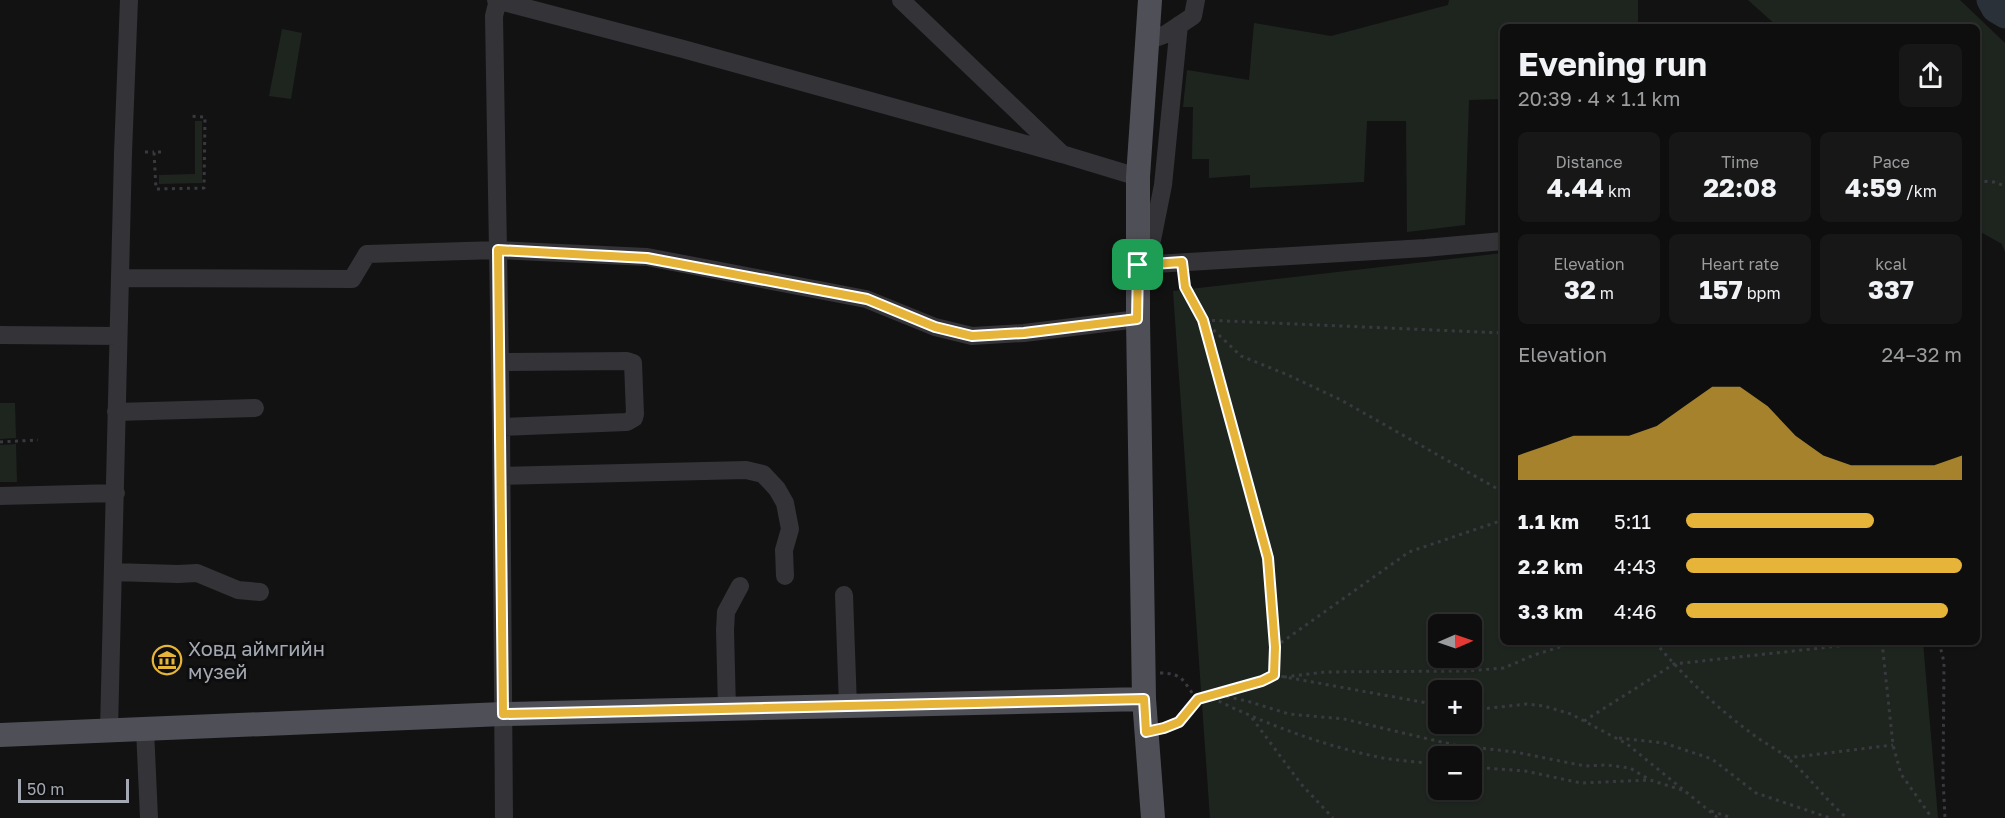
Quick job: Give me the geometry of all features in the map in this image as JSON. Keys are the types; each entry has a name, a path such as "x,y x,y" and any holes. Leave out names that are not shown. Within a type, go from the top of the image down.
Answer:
{"main road":[{"path":"1150,0 1138,177 1137,319 1143,672 1153,818"},
{"path":"0,735 503,714 1144,699"}],"street":[{"path":"109,730 129,0"},
{"path":"504,818 502,476 494,16 497,0 683,49 1138,177"},
{"path":"901,0 1062,154"},
{"path":"1147,42 1166,34 1193,16 1196,0"},
{"path":"1138,260 1152,240 1163,185 1179,25"},
{"path":"1138,260 1182,262 1425,248 1500,241"},
{"path":"120,278 352,279 367,254 498,250 647,258 867,299 935,327 972,336 1024,333 1137,319"},
{"path":"0,335 118,336"},
{"path":"500,362 627,360 633,363 635,414 634,418 627,422 501,428"},
{"path":"116,412 255,408"},
{"path":"502,476 746,470 763,474 777,489 785,503 790,529 784,550 785,576"},
{"path":"0,496 116,493"},
{"path":"113,572 198,573 238,590 260,592"},
{"path":"727,709 726,612 740,586"},
{"path":"844,595 848,706"},
{"path":"145,729 149,818"}],"path":[{"path":"154,152 156,189 204,188 205,117 189,116"},
{"path":"145,152 161,152"},
{"path":"1980,181 1994,182 2005,186"},
{"path":"1182,262 1185,287 1203,320 1268,558 1275,647 1274,675"},
{"path":"1203,320 1500,333"},
{"path":"1203,320 1241,356 1341,400 1500,490"},
{"path":"0,442 38,440"},
{"path":"1275,647 1408,552 1500,521"},
{"path":"1284,677 1325,672 1465,671 1504,668 1567,645"},
{"path":"1658,645 1706,696 1787,758 1847,818"},
{"path":"1584,721 1674,664 1848,645"},
{"path":"1882,645 1893,745 1901,774 1932,818"},
{"path":"1940,645 1944,662 1945,818"},
{"path":"1143,672 1171,673 1184,679 1198,699"},
{"path":"1146,732 1179,722 1198,699 1219,695 1274,675 1428,703"},
{"path":"1219,695 1289,714 1344,719 1454,745 1515,752 1585,766 1607,765 1630,768 1650,780 1688,792"},
{"path":"1210,697 1251,717 1313,740 1383,758 1428,763"},
{"path":"1482,709 1527,704 1571,714 1628,744 1718,818"},
{"path":"1251,717 1301,784 1333,818"},
{"path":"1616,738 1664,742 1712,759 1756,793 1830,818"},
{"path":"1787,758 1893,745"},
{"path":"1482,768 1525,771 1581,783 1650,780"},
{"path":"1709,810 1732,818"}],"shaded area":[{"path":"1449,0 1638,0 1638,24 1500,24 1500,99 1469,100 1465,225 1407,232 1406,121 1367,121 1364,182 1250,188 1250,175 1209,178 1209,159 1192,159 1193,107 1183,107 1187,70 1249,80 1254,23 1331,36 1448,5"},
{"path":"1748,0 1960,0 2005,43 2005,252 2002,244 1980,232 1980,24 1775,24"},
{"path":"282,29 302,33 291,99 269,96"},
{"path":"195,121 202,121 202,183 159,184 159,175 195,174"},
{"path":"1500,253 1500,645 1923,645 1938,818 1210,818 1173,291"},
{"path":"0,403 15,403 16,438 0,439"},
{"path":"16,444 17,482 0,482 0,445"}],"waterway":[{"path":"1990,0 1995,9 2005,15"}],"place":[{"name":"Ховд аймгийн музей","path":"167,660"}],"route":[{"path":"498,250 647,258 867,299 935,327 972,336 1000,336 1137,319 1138,265 1182,262 1185,287 1203,320 1268,558 1275,647 1274,675 1219,695 1198,699 1179,722 1146,732 1144,699 503,714 498,250"}]}
